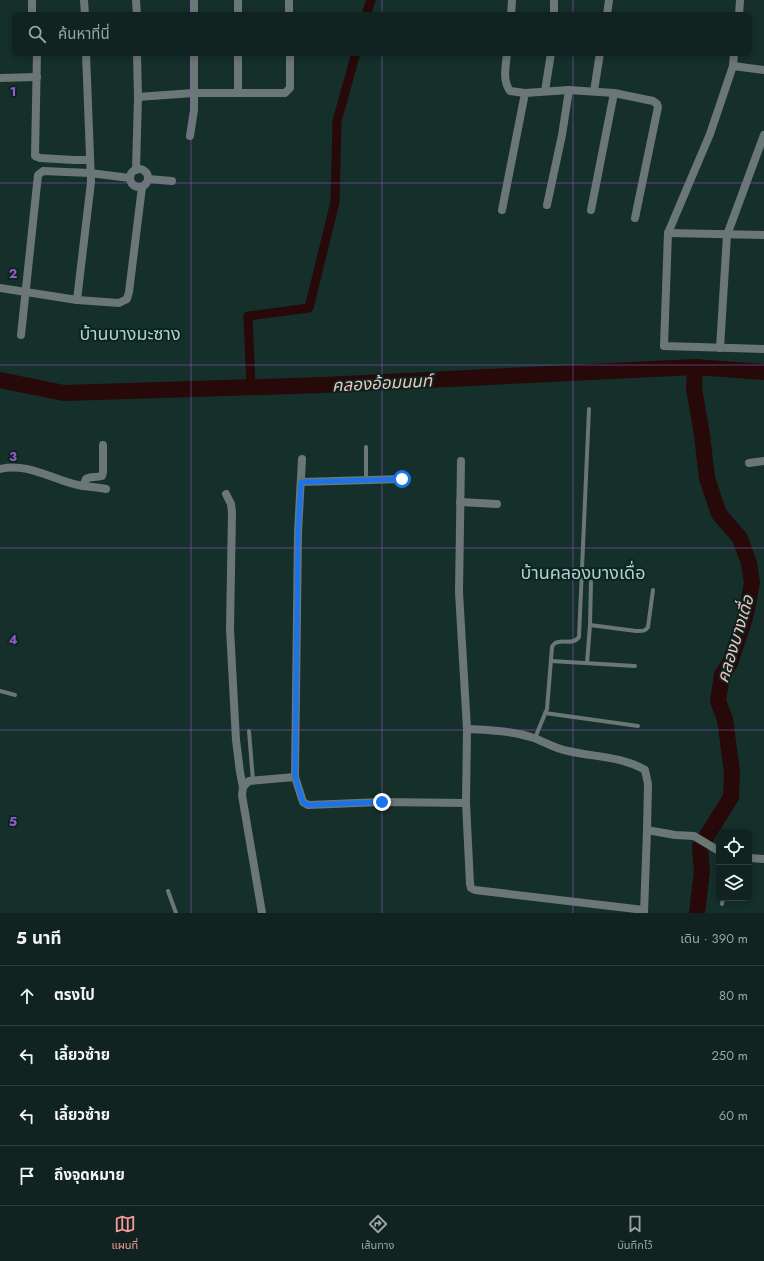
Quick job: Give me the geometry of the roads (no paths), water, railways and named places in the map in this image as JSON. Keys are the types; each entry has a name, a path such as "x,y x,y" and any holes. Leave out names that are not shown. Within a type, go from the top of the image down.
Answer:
{"street":[{"path":"32,0 32,12"},
{"path":"84,0 85,12"},
{"path":"136,0 137,12"},
{"path":"194,0 194,12"},
{"path":"238,0 238,12"},
{"path":"289,0 289,12"},
{"path":"511,12 512,0"},
{"path":"554,0 554,12"},
{"path":"607,12 609,0"},
{"path":"739,12 740,0"},
{"path":"37,56 35,156 40,158 90,160"},
{"path":"77,300 90,173 86,56"},
{"path":"137,56 138,97 136,170 130,178 132,184 142,187"},
{"path":"190,136 194,110 194,56"},
{"path":"238,56 238,94"},
{"path":"138,97 193,93 285,93 290,88 290,56"},
{"path":"507,56 504,78 506,86 510,91 524,93 569,90 594,91 614,93 653,101 657,104 658,108 636,218"},
{"path":"545,92 551,56"},
{"path":"594,91 600,56"},
{"path":"734,56 733,66 710,134 668,233 664,346 764,349"},
{"path":"733,66 764,70"},
{"path":"0,78 37,77"},
{"path":"547,205 562,135 569,90"},
{"path":"502,210 524,93"},
{"path":"591,210 614,93"},
{"path":"720,348 727,235 764,135"},
{"path":"136,170 143,170 148,176 148,179"},
{"path":"21,335 38,175 42,171 90,173 130,178"},
{"path":"148,179 172,181"},
{"path":"0,288 77,300 120,303 127,299 142,187 148,179"},
{"path":"668,233 764,235"},
{"path":"83,486 86,478 90,476 97,478 102,476 103,445"},
{"path":"302,459 298,532 295,777 303,802 308,805 382,802 466,803"},
{"path":"460,461 459,592 467,729 466,803 471,888 475,890 644,911 648,784 645,770 636,764 567,751 534,738 514,734 467,729"},
{"path":"749,463 764,461"},
{"path":"0,469 20,468 83,486 106,488"},
{"path":"301,482 402,479"},
{"path":"226,494 231,504 232,512 230,629 236,740 243,787 242,795 262,913"},
{"path":"460,502 497,504"},
{"path":"243,787 249,781 253,780 295,777"},
{"path":"647,830 675,835 694,836 716,849"},
{"path":"752,858 764,859"}],"lane":[{"path":"534,738 547,708 550,661 553,644 557,642 577,640 579,637 589,409"},
{"path":"366,447 366,480"},
{"path":"587,663 590,624 590,582"},
{"path":"590,624 636,631 646,630 648,627 653,590"},
{"path":"550,661 635,666"},
{"path":"0,691 15,695"},
{"path":"545,713 638,726"},
{"path":"249,730 253,780"},
{"path":"168,891 176,913"}],"waterway":[{"path":"367,12 371,0"},
{"path":"251,388 248,316 309,308 335,202 337,121 355,56"},
{"name":"คลองบางเดื่อ","path":"695,367 694,388 707,478 719,514 740,538 749,563 752,583 745,618 730,663 722,675 718,701 725,719 732,773 731,797 700,847 702,871 697,913"},
{"name":"คลองอ้อมนนท์","path":"0,380 64,393 324,385 695,367 764,372"}],"district":[{"name":"บ้านบางมะซาง","path":"130,334"},
{"name":"บ้านคลองบางเดื่อ","path":"583,573"}]}
